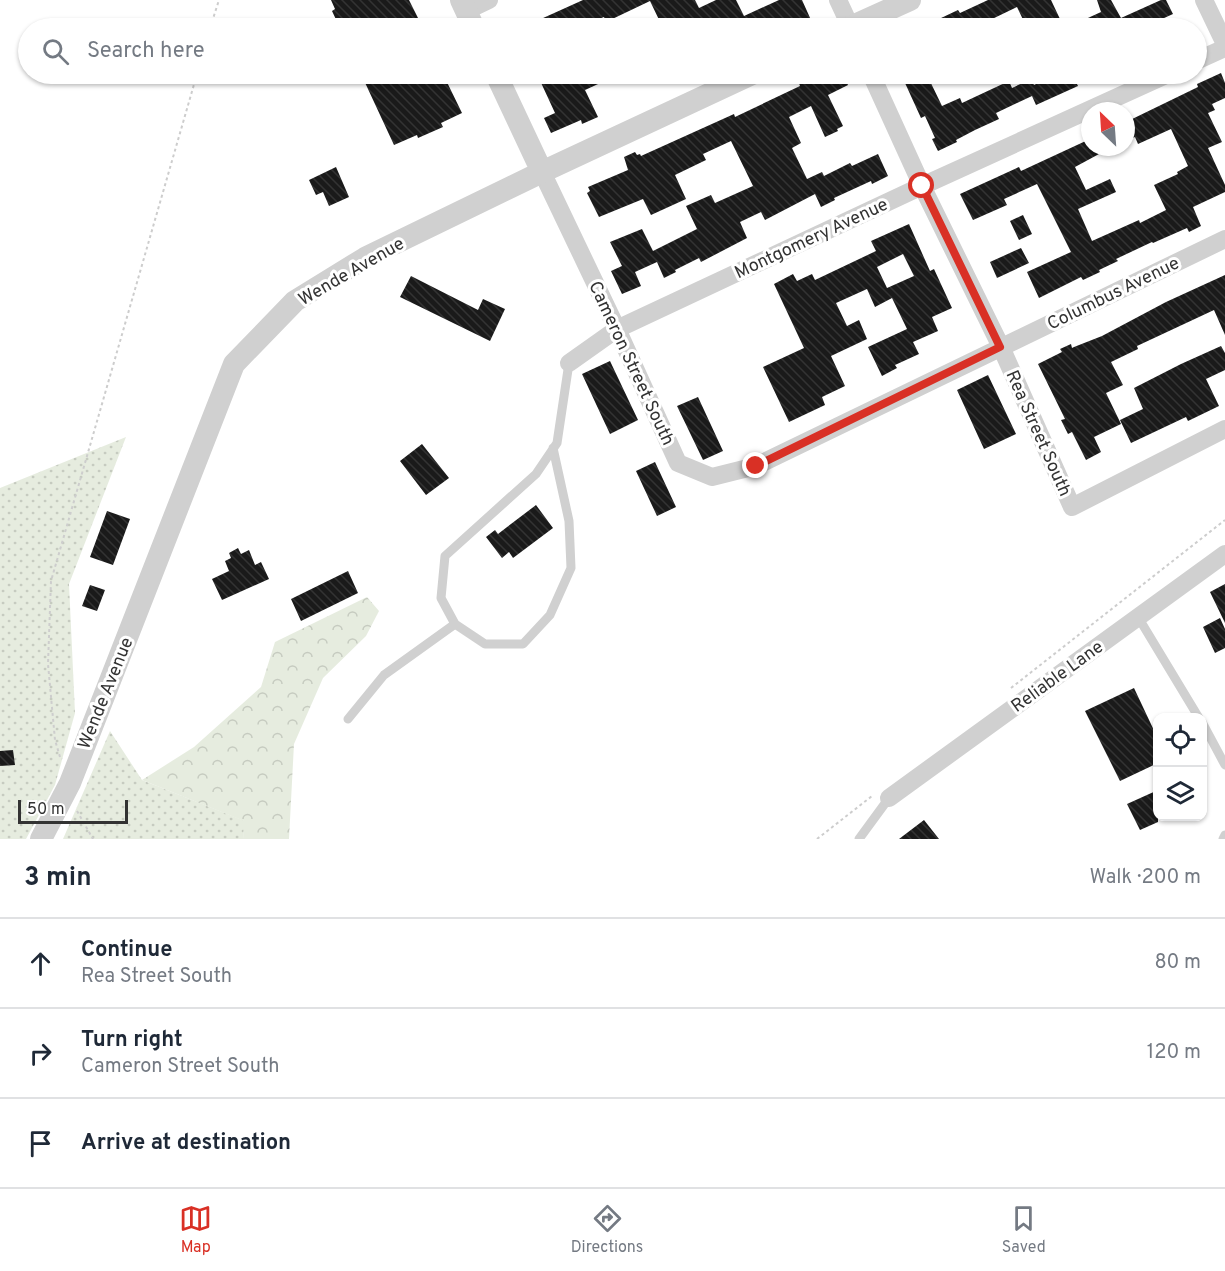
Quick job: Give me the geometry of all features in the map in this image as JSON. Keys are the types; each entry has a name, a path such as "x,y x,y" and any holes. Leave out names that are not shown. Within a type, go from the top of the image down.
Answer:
{"street":[{"path":"467,13 489,0"},
{"path":"838,0 846,18"},
{"path":"871,18 910,0"},
{"path":"1204,0 1225,46 1207,56"},
{"name":"Cameron Street South","path":"501,84 678,463 712,477 756,466 1000,347"},
{"name":"Wende Avenue","path":"41,839 70,783 234,364 295,301 365,258 731,84"},
{"name":"Rea Street South","path":"876,84 1000,347 1072,507 1225,429"},
{"name":"Montgomery Avenue","path":"569,363 617,329 1146,84"},
{"name":"Columbus Avenue","path":"1000,347 1225,239"},
{"name":"Reliable Lane","path":"881,797 1225,554"}],"lane":[{"path":"553,448 568,521 571,568 550,615 523,644 486,644 455,624 441,598 445,556 536,474 553,448 557,443 569,363"},
{"path":"1138,617 1198,713"},
{"path":"348,719 384,675 455,624"},
{"path":"1207,730 1225,765"},
{"path":"858,839 881,797"}],"path":[{"path":"213,18 219,0"},
{"path":"93,839 78,814 55,740 48,664 51,581 194,84"},
{"path":"1003,694 1225,520"},
{"path":"817,839 881,797"}],"green space":[{"path":"126,437 69,584 75,713 55,785 26,839 0,839 0,488"},
{"path":"367,597 379,611 366,636 323,678 294,744 289,839 243,839 244,821 142,780 194,747 261,687 275,642"},
{"path":"110,731 142,780 245,821 243,839 63,839"}],"building":[{"path":"331,0 409,0 418,18 335,18 332,11 335,9"},
{"path":"583,0 695,0 699,8 716,0 736,0 744,16 779,0 802,0 810,18 658,18 650,1 614,18 543,18"},
{"path":"988,0 1051,0 1060,18 1022,18 1017,7 994,18 941,18 958,10 960,13"},
{"path":"1097,0 1111,0 1121,18 1088,18 1101,12"},
{"path":"1161,0 1166,0 1173,14 1164,18 1121,18"},
{"path":"1221,73 1225,83 1225,98 1212,104 1215,110 1208,113 1222,142 1208,148 1225,185 1225,192 1193,207 1201,226 1189,232 1187,228 1152,242 1116,259 1118,261 1099,270 1100,272 1083,280 1081,277 1039,298 1027,272 1071,252 1037,184 1004,199 1007,205 973,220 960,194 1019,167 1021,171 1081,143 1081,156 1095,156 1075,167 1086,190 1110,179 1116,192 1078,209 1092,241 1139,220 1140,223 1166,210 1154,185 1178,174 1177,172 1188,166 1171,129 1138,144 1135,137 1135,118 1198,87 1197,84 1207,84 1207,79"},
{"path":"366,84 448,84 462,113 441,123 443,127 394,145"},
{"path":"542,84 598,84 585,90 598,117 582,124 581,120 551,133 544,118 555,113"},
{"path":"799,84 848,85 828,95 843,126 837,129 838,131 825,137 811,106 789,117 801,143 792,148 807,179 822,172 824,176 850,163 852,166 878,154 888,176 834,198 835,200 821,207 815,194 765,220 761,212 740,222 747,238 701,262 699,258 664,278 657,262 635,272 641,286 622,294 611,271 622,266 610,242 642,229 653,251 697,229 686,206 711,195 715,203 753,186 731,141 703,154 706,160 675,175 686,199 651,215 643,199 599,217 587,193 590,191 588,187 628,170 624,157 635,152 641,156 734,114 735,117 800,86"},
{"path":"905,84 931,84 942,106 960,98 962,103 1003,84 1010,84 1012,88 1020,84 1077,84 1078,86 1036,105 1032,96 996,113 999,119 938,151 925,116 921,118"},
{"path":"336,167 349,197 329,206 323,192 316,195 309,180"},
{"path":"1023,215 1032,234 1019,240 1010,221"},
{"path":"909,224 930,271 934,269 952,308 932,317 938,331 913,342 919,354 895,365 897,368 882,376 868,347 907,329 892,298 875,307 867,289 836,303 847,326 859,320 867,339 831,356 845,386 822,397 825,405 789,422 763,367 804,348 774,284 793,274 797,281 812,274 815,280 876,251 871,241","holes":["903,254 914,276 887,288 877,267"]},
{"path":"1021,248 1029,263 997,278 990,262"},
{"path":"1225,275 1225,335 1214,310 1137,346 1138,349 1111,362 1123,385 1106,393 1121,424 1094,437 1101,452 1086,460 1072,432 1068,434 1061,420 1065,419 1038,364 1062,352 1060,349 1071,344 1072,348 1102,336 1166,302"},
{"path":"411,276 478,310 483,299 505,309 490,341 400,297"},
{"path":"1221,346 1225,353 1225,370 1206,379 1219,406 1188,421 1186,417 1131,443 1120,420 1143,409 1134,388"},
{"path":"610,361 638,420 610,434 582,374"},
{"path":"988,375 1016,434 984,449 957,390"},
{"path":"698,397 723,451 703,460 677,406"},
{"path":"422,444 449,478 426,495 400,461"},
{"path":"655,462 676,507 657,516 636,471"},
{"path":"536,505 553,528 513,558 509,552 502,558 486,537 495,530 498,534"},
{"path":"107,511 130,519 113,565 90,557"},
{"path":"238,548 241,554 249,550 255,565 261,562 269,579 222,600 212,579 229,571 225,561 231,558 229,553"},
{"path":"348,571 358,593 301,621 291,599"},
{"path":"1225,584 1225,623 1210,592"},
{"path":"90,585 105,590 97,611 82,606"},
{"path":"1220,618 1225,629 1225,648 1215,653 1203,627"},
{"path":"1134,688 1153,728 1153,765 1120,781 1085,711"},
{"path":"13,750 15,765 0,766 0,751"},
{"path":"1153,792 1153,821 1158,822 1140,830 1127,804"},
{"path":"924,820 939,839 899,839"}],"route":[{"path":"756,466 1000,347 922,186"}]}
